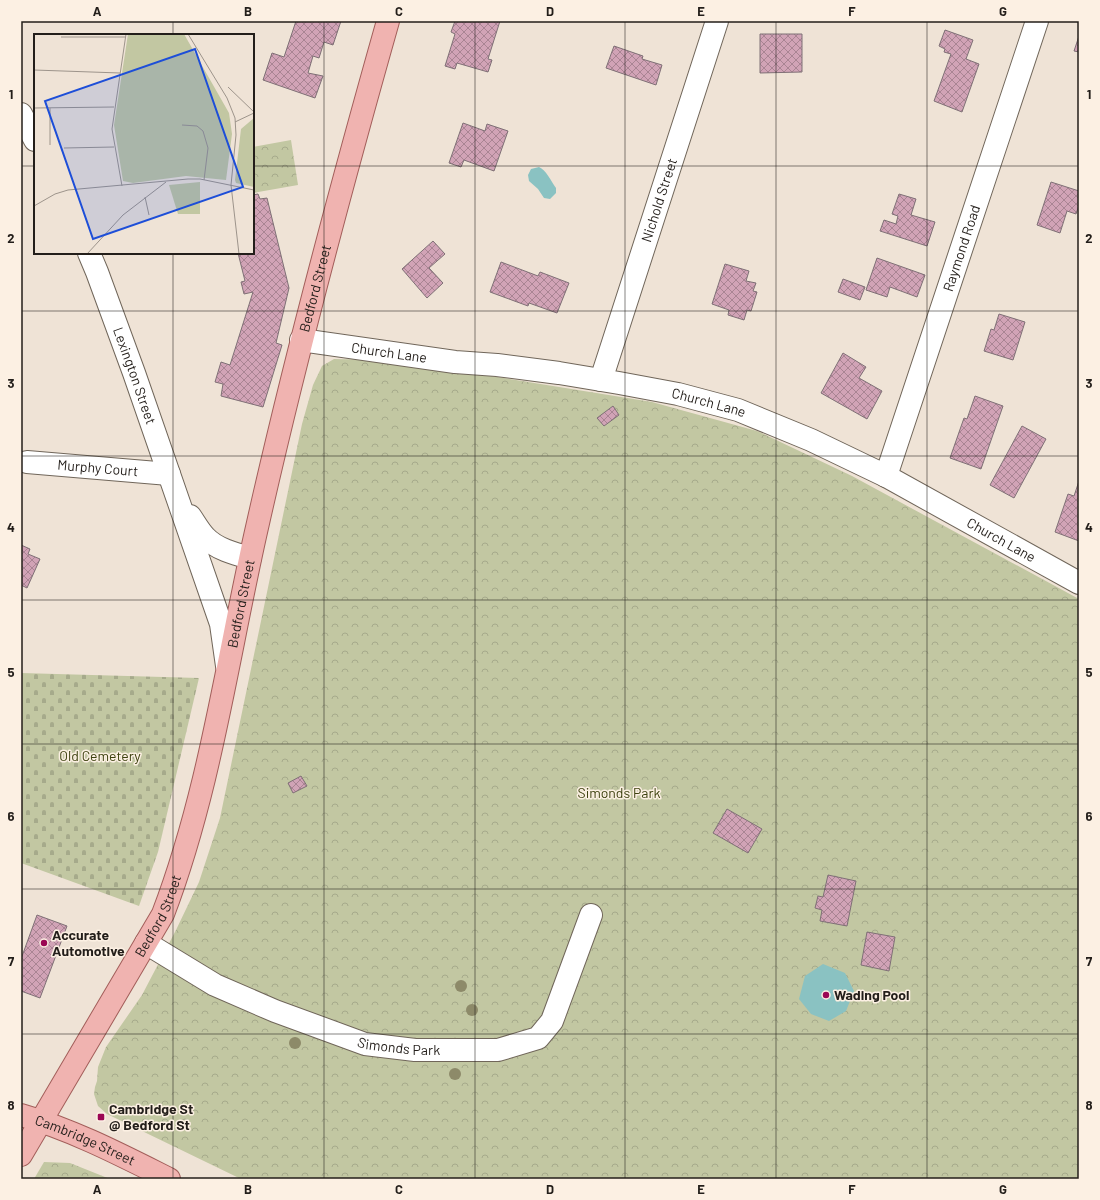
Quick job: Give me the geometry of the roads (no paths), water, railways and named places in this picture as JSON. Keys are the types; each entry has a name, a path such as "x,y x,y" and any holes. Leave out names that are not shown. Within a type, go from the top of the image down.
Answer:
{"main road":[{"name":"Bedford Street","path":"21,1155 31,1118 146,943 163,914 176,878 211,749 250,558 301,340 388,21"},
{"name":"Cambridge Street","path":"31,1118 84,1138 169,1179"}],"street":[{"name":"Nichold Street","path":"600,380 717,21"},
{"name":"Raymond Road","path":"886,476 1037,21"},
{"path":"21,114 34,138"},
{"name":"Lexington Street","path":"89,254 134,373 221,624 227,671"},
{"name":"Church Lane","path":"301,340 455,362 505,366 600,380 678,394 738,410 811,440 886,476 1079,583"},
{"name":"Murphy Court","path":"27,462 169,474"},
{"name":"Lexington Street","path":"179,500 204,536 212,544 238,555 250,558"},
{"name":"Simonds Park","path":"146,943 215,985 275,1011 365,1044 415,1050 498,1050 538,1038 552,1021 591,915"}],"water":[{"path":"539,167 542,168 556,188 556,193 550,199 544,198 538,189 529,181 528,175 531,169"},
{"name":"Wading Pool","path":"823,964 845,973 854,991 846,1011 829,1021 811,1014 799,999 805,976"}],"place":[{"name":"Accurate Automotive","path":"44,943"},
{"name":"Wading Pool","path":"826,995"},
{"name":"Cambridge St @ Bedford St","path":"101,1117"}],"park label":[{"name":"Old Cemetery","path":"100,756"}]}
